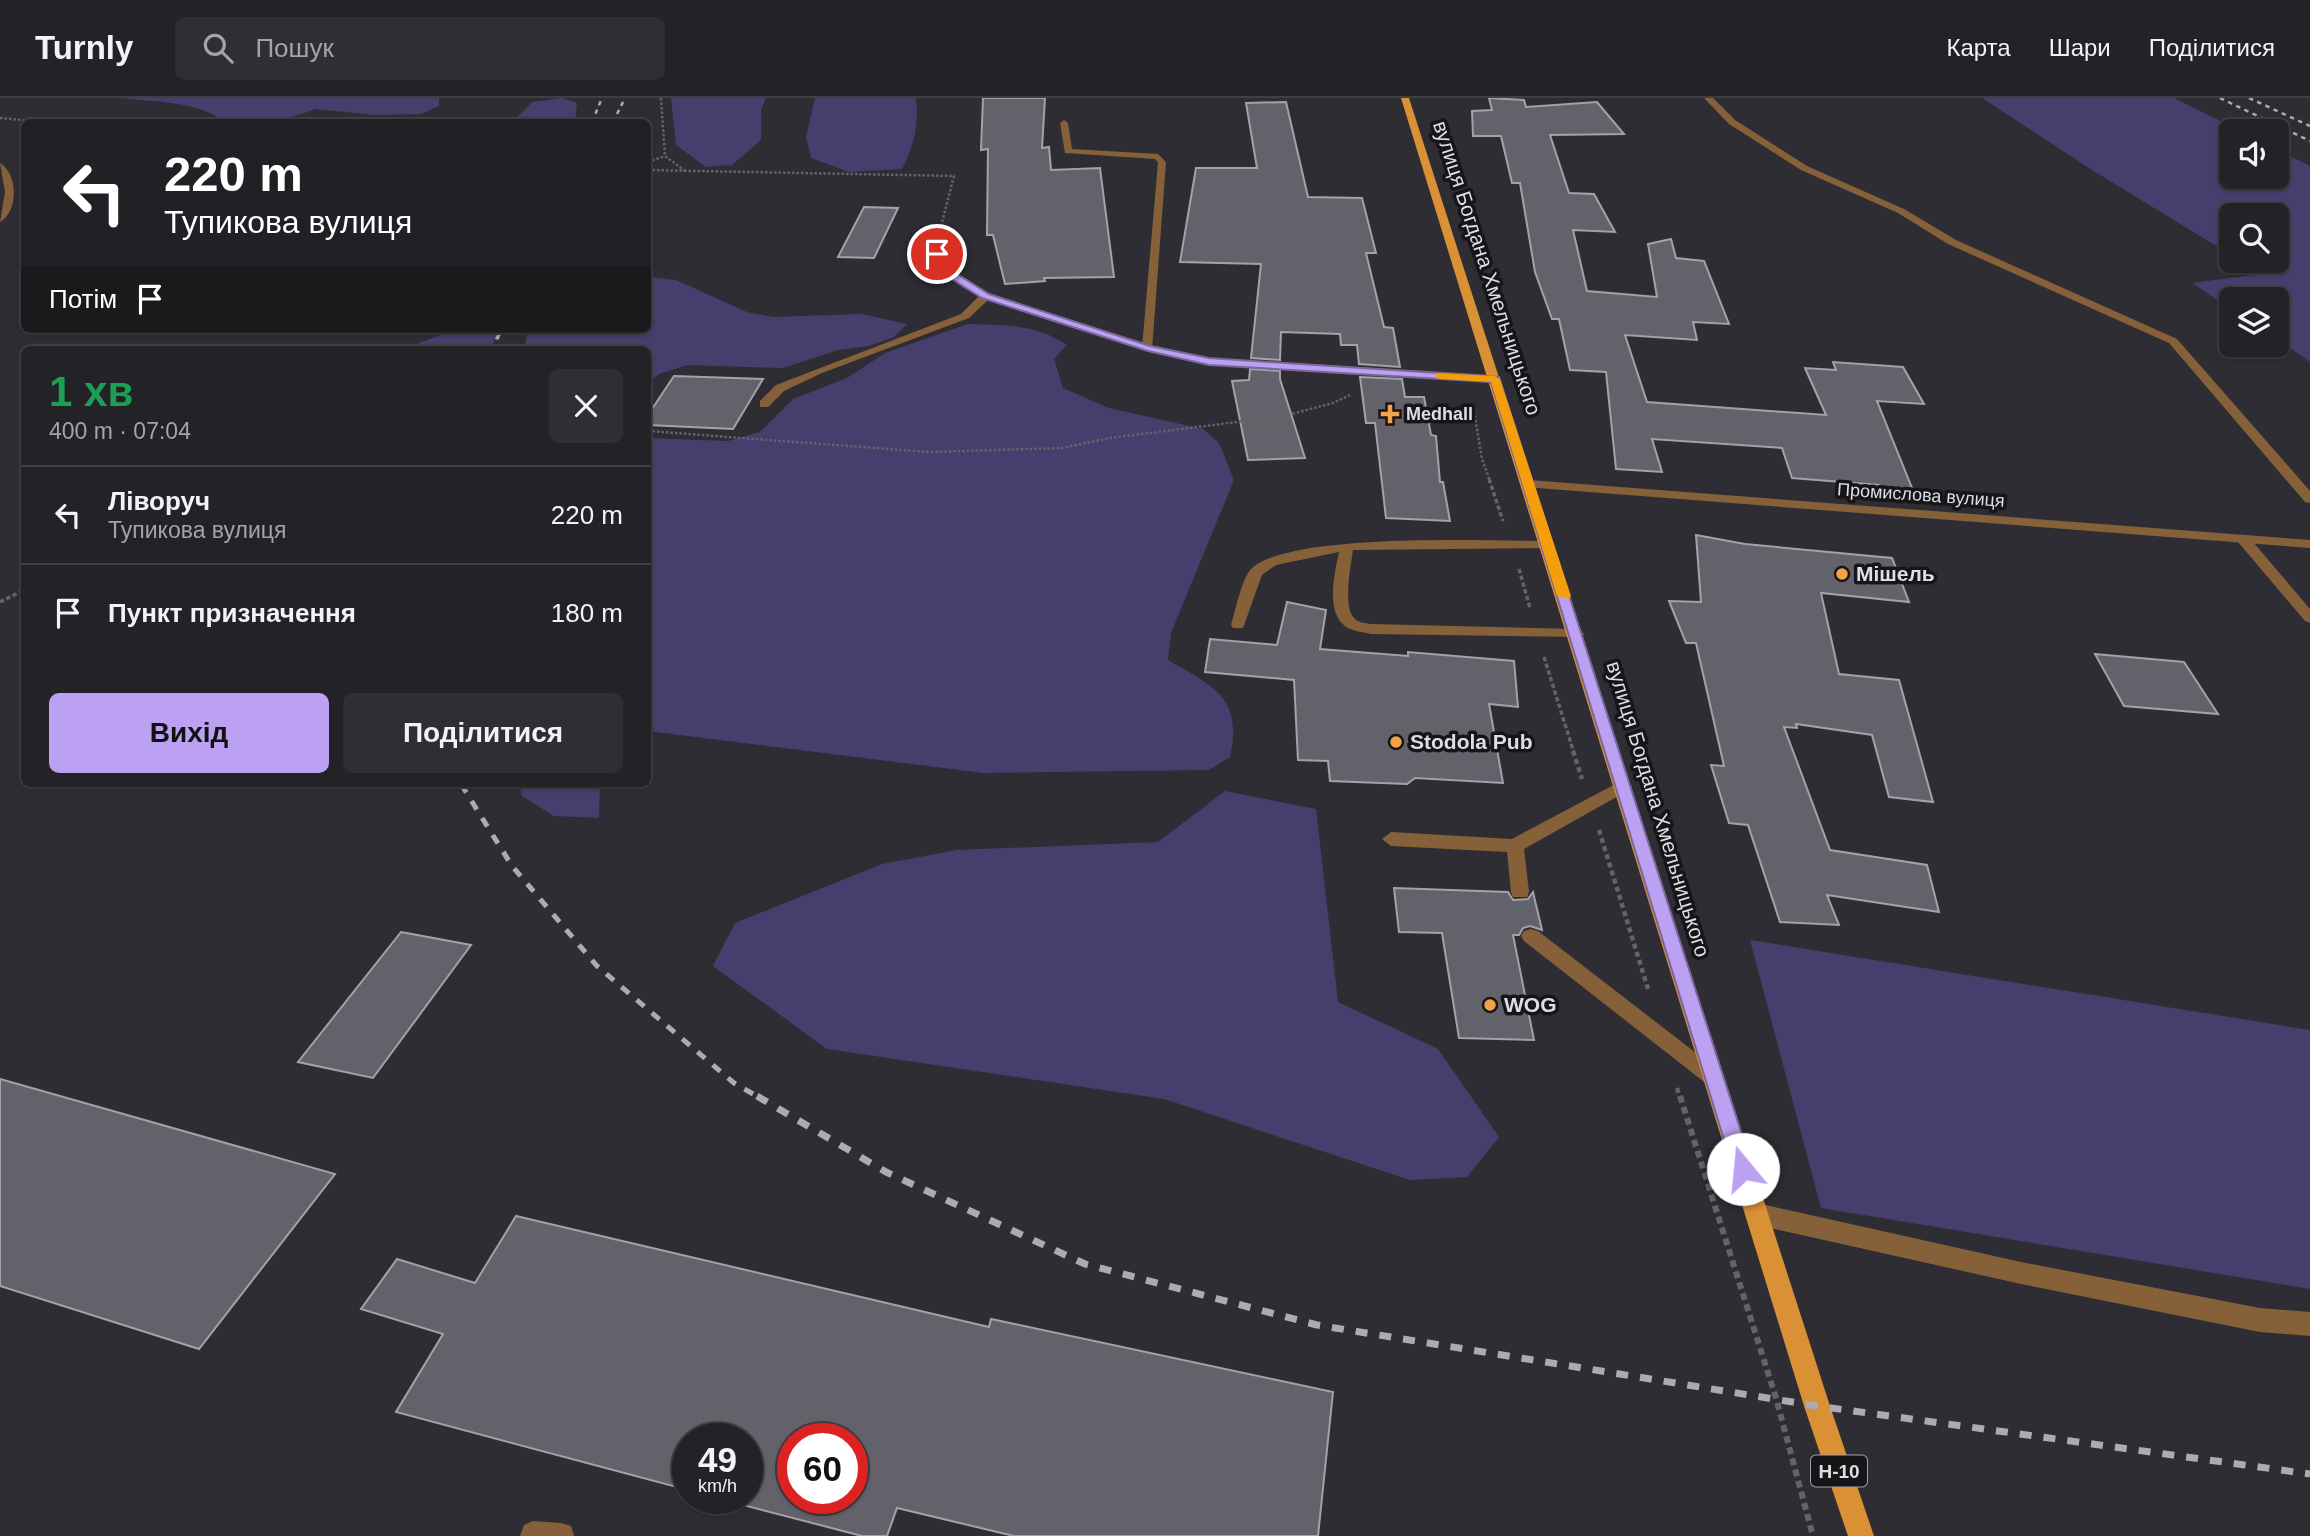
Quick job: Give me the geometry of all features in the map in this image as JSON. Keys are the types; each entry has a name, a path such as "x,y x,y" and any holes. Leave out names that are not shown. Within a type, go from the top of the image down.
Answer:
{"main road":[{"name":"вулиця Богдана Хмельницького","path":"1405,98 1861,1536"}],"street":[{"path":"1708,98 1732,122 1804,168 1901,211 1952,242 2173,341 2310,499"},
{"path":"1064,123 1068,151 1136,154 1158,157 1162,162 1148,348"},
{"path":"0,166 11,183 9,203 0,219"},
{"path":"937,254 951,274 986,296 1148,348 1209,361 1495,379"},
{"path":"764,404 780,388 818,371 965,316 986,296"},
{"name":"Промислова вулиця","path":"1529,484 2310,544"},
{"path":"2243,539 2310,618"},
{"path":"1238,625 1255,573 1270,562 1347,546 1548,545"},
{"path":"1347,546 1341,574 1342,613 1349,622 1371,628 1576,634"},
{"path":"1391,839 1516,846 1623,786"},
{"path":"1516,846 1520,892"},
{"path":"1531,936 1715,1079"},
{"path":"1757,1214 2021,1273 2260,1320 2310,1324"},
{"path":"533,1534 561,1536"}],"path":[{"path":"661,98 665,156 685,171"},
{"path":"0,118 21,120"},
{"path":"651,161 665,156"},
{"path":"651,170 954,176 941,221 937,254"},
{"path":"651,431 929,452 1062,448 1110,438 1284,416 1333,403 1354,394"},
{"path":"0,601 21,591"}],"shaded area":[{"path":"121,98 439,98 439,106 421,114 375,115 316,109 287,119 220,119 189,106"},
{"path":"562,98 577,103 575,119 516,119 532,102"},
{"path":"671,98 766,98 761,110 761,140 732,165 706,167 676,145"},
{"path":"815,98 916,98 915,135 902,169 849,172 811,158 806,137"},
{"path":"1982,98 2174,98 2219,120 2219,189 2289,189 2289,156 2310,166 2310,362 2289,347 2289,287 2219,287 2219,301 2192,283 2259,273 2289,273 2289,203 2219,203 2219,248 2092,170"},
{"path":"651,277 676,280 747,312 773,317 862,314 907,324 894,337 869,346 838,350 783,368 688,365 659,374 651,381 651,346 525,346 527,333 651,333"},
{"path":"968,324 1032,329 1067,345 1054,359 1063,388 1109,408 1203,429 1219,443 1234,480 1171,633 1168,660 1199,678 1221,696 1232,720 1230,757 1209,770 984,773 651,731 651,438 728,441 760,432 793,399 847,378 885,353"},
{"path":"446,333 500,333 491,346 411,346"},
{"path":"520,787 600,787 599,818 554,816 522,796"},
{"path":"1225,791 1316,809 1338,1002 1438,1049 1499,1137 1467,1177 1410,1180 1164,1099 827,1049 713,966 735,923 882,864 957,850 1158,842"},
{"path":"1750,940 2310,1030 2310,1289 1821,1208"}],"building":[{"path":"983,98 1045,98 1042,148 1049,147 1051,170 1100,168 1114,277 1044,278 1045,281 1005,284 993,235 987,235 988,149 981,150"},
{"path":"1489,98 1524,100 1526,107 1597,102 1624,134 1550,135 1569,193 1594,194 1615,232 1573,230 1587,291 1657,297 1648,244 1671,239 1676,258 1704,261 1729,324 1693,322 1697,340 1625,335 1647,402 1826,415 1805,368 1836,370 1833,362 1903,367 1924,404 1877,401 1914,493 1883,492 1879,485 1792,478 1782,448 1652,439 1662,472 1616,469 1606,372 1570,370 1559,319 1552,319 1535,272 1520,183 1512,183 1501,136 1473,136 1472,111 1492,110"},
{"path":"1286,102 1308,197 1362,198 1376,253 1366,253 1384,327 1393,328 1400,367 1359,364 1357,345 1341,345 1340,334 1281,332 1280,360 1251,358 1261,264 1180,262 1196,168 1257,168 1246,103"},
{"path":"864,207 898,208 874,258 838,257"},
{"path":"1250,369 1280,371 1280,379 1305,458 1248,460 1232,381 1249,380"},
{"path":"674,376 763,379 733,429 651,425 651,410"},
{"path":"1360,377 1402,379 1405,397 1424,397 1431,435 1436,436 1440,482 1443,482 1450,521 1386,518 1375,423 1366,423"},
{"path":"1696,535 1745,544 1892,558 1909,602 1821,593 1839,674 1899,680 1933,802 1889,797 1872,735 1796,724 1797,728 1784,727 1830,850 1927,865 1939,912 1827,895 1839,925 1780,922 1748,825 1729,823 1711,765 1724,766 1696,643 1686,643 1669,601 1701,602"},
{"path":"1287,602 1326,610 1320,649 1408,656 1408,652 1514,661 1518,707 1489,704 1503,783 1415,778 1407,784 1330,781 1328,761 1298,760 1294,680 1205,672 1210,639 1277,645"},
{"path":"2095,654 2184,662 2218,714 2124,706"},
{"path":"1394,888 1508,892 1513,900 1528,899 1533,892 1542,930 1530,926 1523,928 1519,935 1513,935 1534,1040 1459,1038 1442,933 1399,932"},
{"path":"401,932 471,945 373,1078 298,1062"},
{"path":"0,1079 335,1174 199,1349 0,1286"},
{"path":"516,1216 989,1327 991,1319 1333,1392 1318,1536 1014,1536 897,1508 887,1536 862,1536 778,1514 868,1514 868,1423 777,1423 777,1514 763,1510 763,1423 672,1423 672,1486 396,1412 443,1334 361,1309 397,1259 475,1283"}],"railway":[{"path":"593,119 602,98"},
{"path":"614,119 625,98"},
{"path":"2220,98 2310,141"},
{"path":"2249,98 2310,126"},
{"path":"493,346 500,333"},
{"path":"463,787 512,866 597,966 734,1083 760,1098"},
{"path":"757,1096 886,1172 1085,1264 1317,1325 1817,1406 2310,1474"}],"slow traffic":[{"path":"1440,375 1495,379 1564,596"}],"place":[{"name":"Medhall","path":"1390,414"},
{"name":"Мішель","path":"1842,574"},
{"name":"Stodola Pub","path":"1396,742"},
{"name":"WOG","path":"1490,1005"}],"route":[{"path":"937,254 951,274 986,296 1148,348 1209,361 1495,379 1743,1169"}]}
